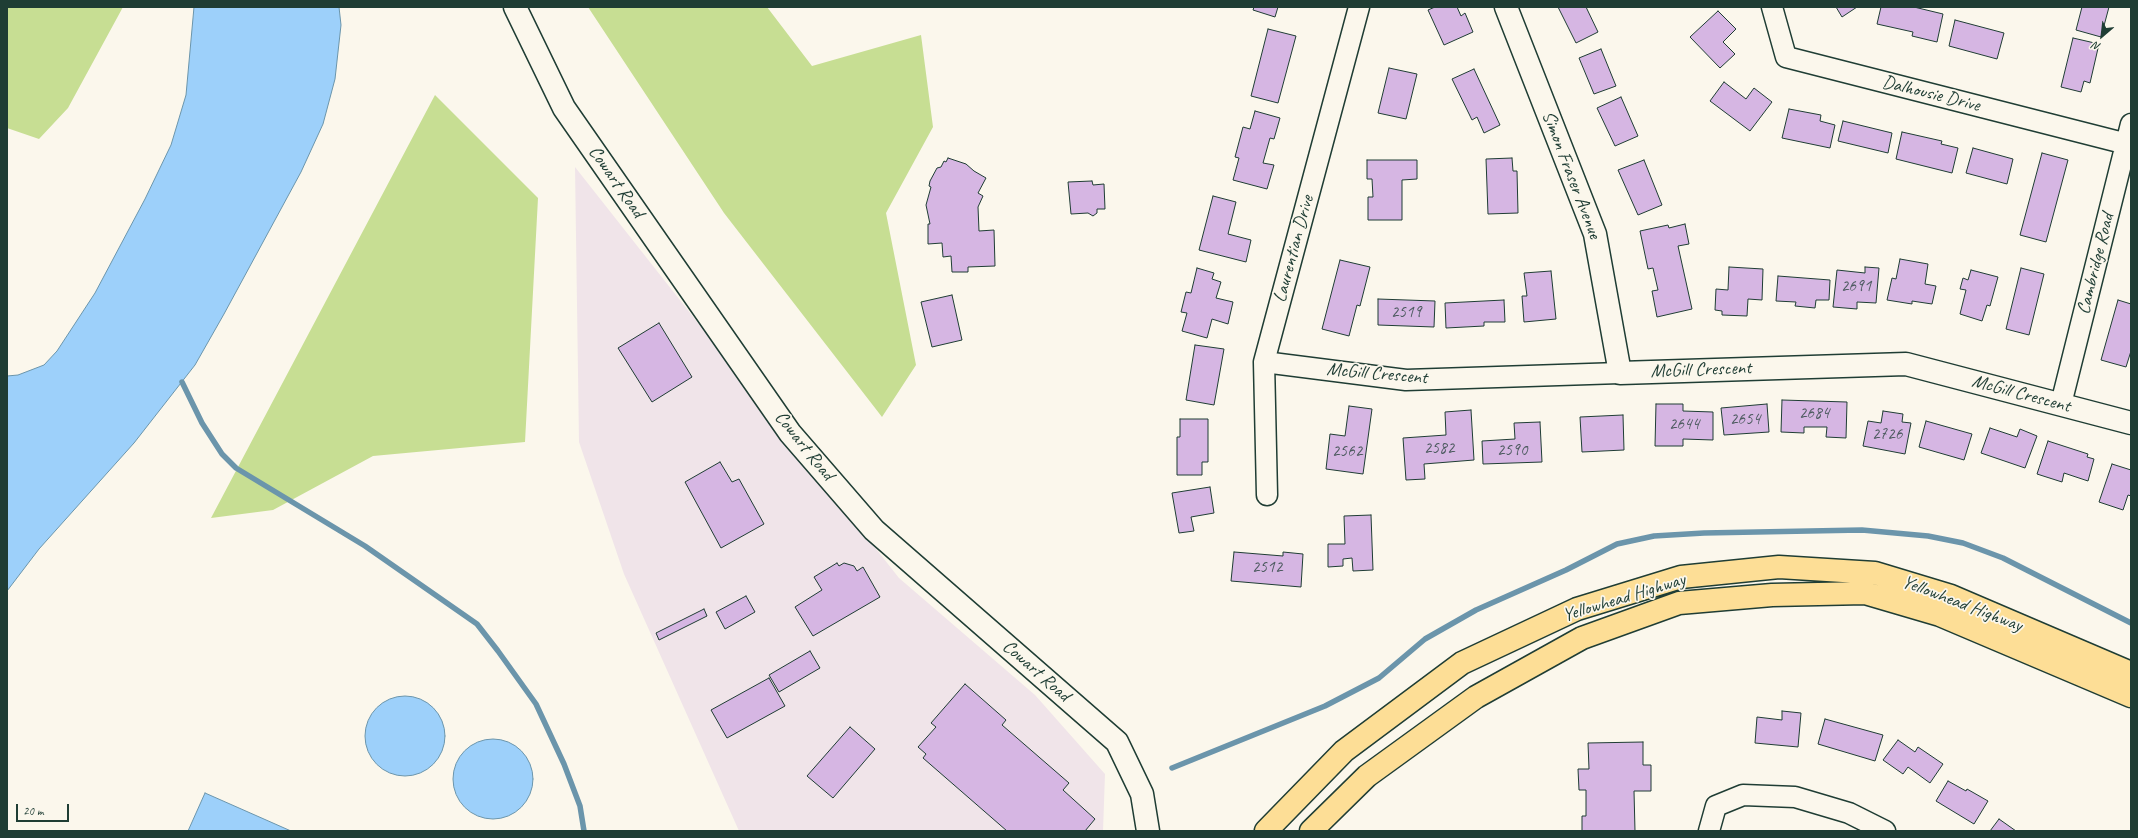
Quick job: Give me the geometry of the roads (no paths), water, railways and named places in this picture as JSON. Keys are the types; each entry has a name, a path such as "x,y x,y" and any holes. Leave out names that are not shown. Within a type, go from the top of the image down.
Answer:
{"highway":[{"name":"Yellowhead Highway","path":"1266,831 1344,751 1462,663 1577,609 1681,577 1779,567 1875,573 1951,596 2131,673"},
{"name":"Yellowhead Highway","path":"1311,831 1367,776 1476,697 1582,638 1679,602 1772,594 1865,593 1940,615 2131,696"}],"street":[{"name":"Cowart Road","path":"515,7 564,108 790,433 874,530 1117,742 1142,794 1148,831"},
{"name":"Laurentian Drive","path":"1267,495 1264,362 1359,7"},
{"name":"Simon Fraser Avenue","path":"1506,7 1596,234 1620,373"},
{"name":"Dalhousie Drive","path":"1772,7 1786,57 2128,145"},
{"name":"Cambridge Road","path":"2061,404 2128,145 2131,124"},
{"name":"McGill Crescent","path":"1264,362 1406,380 1906,364 2131,423"},
{"path":"1709,831 1716,806 1743,795 1795,797 1849,813 1885,831"}],"water":[{"path":"194,7 339,7 341,25 335,79 323,124 301,172 195,365 134,443 39,549 7,591 7,376 18,375 44,365 57,351 95,293 145,199 171,145 186,95"},
{"path":"405,696 420,699 433,708 442,721 445,736 442,751 433,764 420,773 405,776 390,773 377,764 368,751 365,736 368,721 377,708 390,699"},
{"path":"493,739 508,742 521,751 530,764 533,779 530,794 521,807 508,816 493,819 478,816 465,807 456,794 453,779 456,764 465,751 478,742"},
{"path":"205,793 291,831 188,831"}],"waterway":[{"path":"182,382 202,423 222,454 236,468 365,546 477,624 536,704 564,764 580,806 584,831"},
{"path":"1172,768 1325,706 1379,678 1425,639 1476,610 1566,570 1617,544 1654,536 1704,533 1862,530 1928,536 1963,543 2003,558 2131,623"}]}
